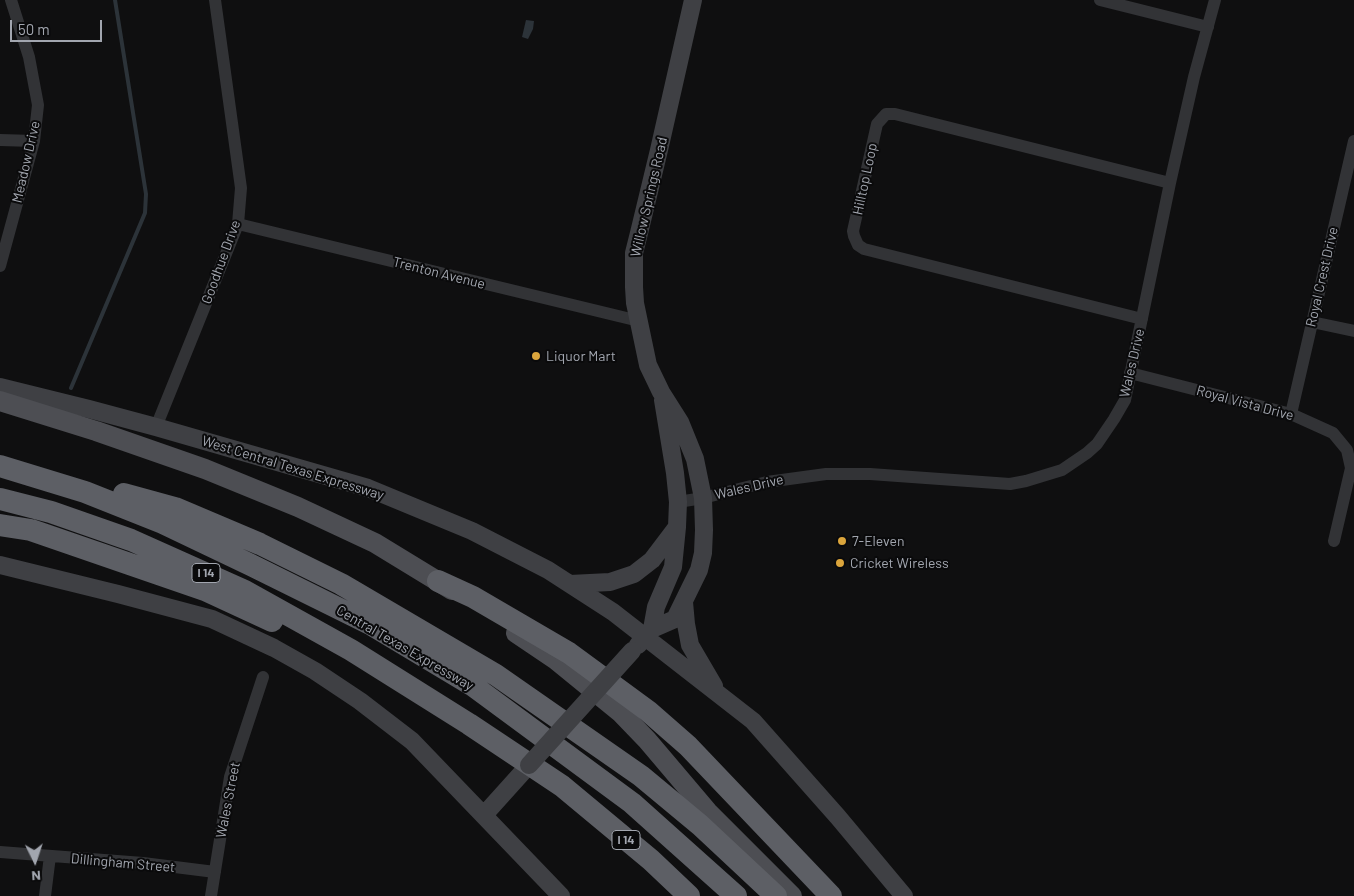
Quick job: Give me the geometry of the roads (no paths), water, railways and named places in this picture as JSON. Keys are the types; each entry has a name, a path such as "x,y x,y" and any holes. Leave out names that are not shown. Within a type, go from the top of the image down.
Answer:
{"highway":[{"name":"Central Texas Expressway","path":"0,466 86,492 163,523 372,625 472,685 632,803 736,896"},
{"path":"86,492 124,494 175,508 260,544 341,584 487,670 640,776 700,825 776,896"},
{"name":"I 14","path":"0,499 51,512 131,540 245,591 351,650 469,724 562,786 651,860 689,896"},
{"path":"0,525 30,530 205,590 397,679"},
{"path":"438,581 472,597 569,653 648,711 688,746 831,896"}],"main road":[{"name":"Willow Springs Road","path":"649,634 675,619 700,570 703,554 703,498 695,459 680,422 648,364 634,287 634,253 693,0"},
{"name":"West Central Texas Expressway","path":"0,387 156,427 368,488 472,530 548,570 649,634 752,722 838,817 904,896"},
{"name":"Willow Springs Road","path":"649,634 656,607 673,567 677,527 678,502 675,474 662,392"},
{"path":"0,401 96,431 196,466 298,507 376,543 438,581 556,660 621,713 647,740 708,812 792,896"},
{"path":"570,584 610,582 634,574 652,560 677,527"},
{"path":"0,564 212,619 274,648 315,671 360,701 412,741 561,896"},
{"path":"684,601 690,645 720,695"},
{"path":"484,815 649,634"}],"street":[{"name":"Meadow Drive","path":"0,266 34,141 38,105 29,57 11,0"},
{"name":"Goodhue Drive","path":"156,427 238,224 241,188 215,0"},
{"path":"1100,0 1208,27"},
{"name":"Wales Drive","path":"678,502 703,498 767,482 826,474 870,474 1010,484 1062,470 1087,454 1097,444 1125,400 1170,183 1194,78 1215,0"},
{"name":"Hilltop Loop","path":"1142,319 864,249 858,245 853,230 877,124 886,114 895,114 1170,183"},
{"path":"0,140 34,141"},
{"name":"Royal Crest Drive","path":"1291,414 1353,147"},
{"name":"Trenton Avenue","path":"238,224 639,321"},
{"path":"1312,322 1354,331"},
{"name":"Royal Vista Drive","path":"1130,373 1291,414 1333,433 1347,450 1351,468 1334,540"},
{"name":"Wales Street","path":"211,896 230,777 264,677"},
{"name":"Dillingham Street","path":"0,852 143,863 215,872"},
{"path":"45,896 50,856"}],"waterway":[{"path":"71,388 145,213 146,194 115,0"}],"place":[{"name":"Liquor Mart","path":"536,356"},
{"name":"7-Eleven","path":"842,541"},
{"name":"Cricket Wireless","path":"840,563"}]}
